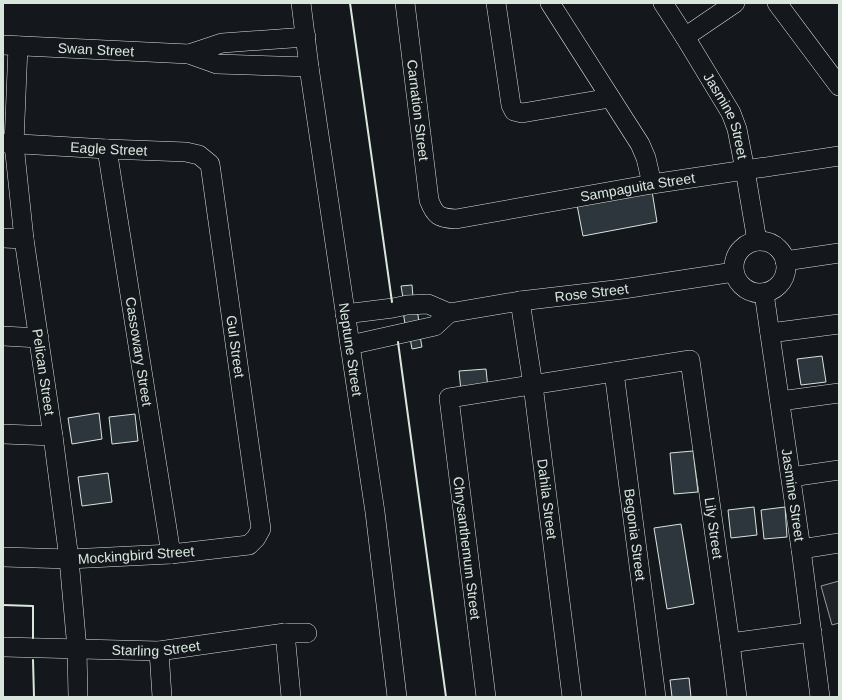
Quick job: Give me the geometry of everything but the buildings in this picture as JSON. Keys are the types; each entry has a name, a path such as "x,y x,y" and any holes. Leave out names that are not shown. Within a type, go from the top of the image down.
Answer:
{"street":[{"name":"Neptune Street","path":"301,3 309,67 375,512 397,697"},
{"name":"Carnation Street","path":"405,3 429,200 437,215"},
{"path":"496,3 511,105 514,111 522,113 610,98"},
{"path":"550,3 640,144 646,158 652,184"},
{"name":"Jasmine Street","path":"663,3 731,113 737,129 757,241"},
{"path":"685,37 735,3"},
{"path":"778,3 839,86"},
{"name":"Swan Street","path":"189,54 222,43 306,36"},
{"name":"Swan Street","path":"10,46 189,54 217,64 309,67"},
{"name":"Pelican Street","path":"10,46 8,144 39,338 69,559 77,649 78,697"},
{"name":"Eagle Street","path":"8,144 186,152 199,155 210,164"},
{"name":"Cassowary Street","path":"107,149 171,554"},
{"name":"Sampaguita Street","path":"437,215 456,219 652,184 839,156"},
{"name":"Gul Street","path":"210,164 261,529"},
{"path":"3,238 24,239"},
{"path":"757,241 764,241 778,248 786,261 784,278 779,285 764,293 756,293 742,286 734,272 736,255 749,243 757,241"},
{"path":"786,261 839,253"},
{"name":"Rose Street","path":"448,313 520,301 734,272"},
{"name":"Jasmine Street","path":"764,293 801,549 820,697"},
{"name":"Dahila Street","path":"520,301 533,385 572,697"},
{"path":"345,314 428,304 448,313 435,326 350,345"},
{"path":"386,309 391,336"},
{"path":"770,332 839,324"},
{"path":"3,336 39,338"},
{"name":"Lily Street","path":"614,372 690,360 737,697"},
{"path":"533,385 614,372"},
{"name":"Begonia Street","path":"614,372 656,697"},
{"name":"Chrysanthemum Street","path":"486,697 449,398 533,385"},
{"path":"780,401 839,393"},
{"path":"3,434 53,436"},
{"path":"791,477 839,470"},
{"name":"Mockingbird Street","path":"3,557 69,559 171,554 249,546 261,529"},
{"path":"801,549 839,543"},
{"path":"730,643 812,632"},
{"path":"285,633 291,697"},
{"name":"Starling Street","path":"3,647 159,651 285,633 307,633"},
{"path":"159,651 162,697"}],"shaded area":[{"path":"839,581 839,623 832,625 821,586"}],"wall":[{"path":"350,3 392,302"},
{"path":"398,342 446,697"},
{"path":"3,605 33,606 33,638"},
{"path":"33,660 34,697"}]}
